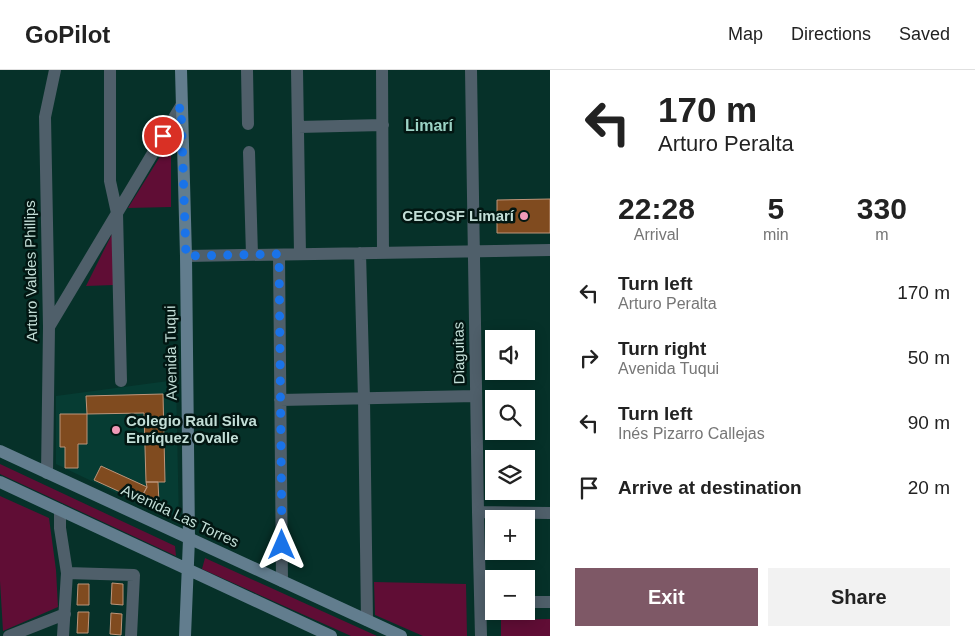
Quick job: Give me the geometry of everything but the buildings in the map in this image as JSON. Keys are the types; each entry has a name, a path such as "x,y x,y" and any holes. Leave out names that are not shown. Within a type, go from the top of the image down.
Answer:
{"street":[{"name":"Arturo Valdes Phillips","path":"47,473 48,327 45,117 54,70"},
{"path":"110,70 110,182 117,212 121,381"},
{"name":"Avenida Tuqui","path":"181,70 186,256 189,539 185,636"},
{"path":"247,70 248,124"},
{"path":"297,70 300,254"},
{"path":"382,70 383,253"},
{"name":"Diaguitas","path":"470,70 478,512 485,581"},
{"path":"48,327 181,106"},
{"path":"298,127 383,125"},
{"path":"249,152 252,255"},
{"path":"186,256 550,250"},
{"path":"360,253 367,620"},
{"path":"279,254 282,581"},
{"path":"280,400 476,396"},
{"name":"Avenida Las Torres","path":"0,451 401,636"},
{"path":"0,482 188,570 314,632 331,636"},
{"path":"60,510 60,528 67,573 63,636"},
{"path":"478,512 550,513"},
{"path":"67,573 134,575 131,636"},
{"path":"535,602 550,602"},
{"path":"9,636 65,614"},
{"name":"Diaguitas","path":"482,636 485,615"}],"shaded area":[{"path":"171,139 171,207 128,208"},
{"path":"114,230 114,285 86,286"},
{"name":"Colegio Raúl Silva Enríquez Ovalle","path":"176,380 179,523 56,464 56,396"},
{"path":"0,464 175,546 176,556 0,474"},
{"path":"0,496 49,518 56,570 58,607 3,631 0,581"},
{"path":"205,558 377,636 351,636 202,569"},
{"path":"374,582 466,584 467,636 423,636 375,615"},
{"path":"550,619 550,636 501,636 501,620"}],"place":[{"name":"CECOSF Limarí","path":"524,216"},
{"name":"Colegio Raúl Silva Enríquez Ovalle","path":"116,430"}],"district":[{"name":"Limarí","path":"429,125"}],"route":[{"path":"163,136 181,106 186,256 279,254 282,545"}]}
